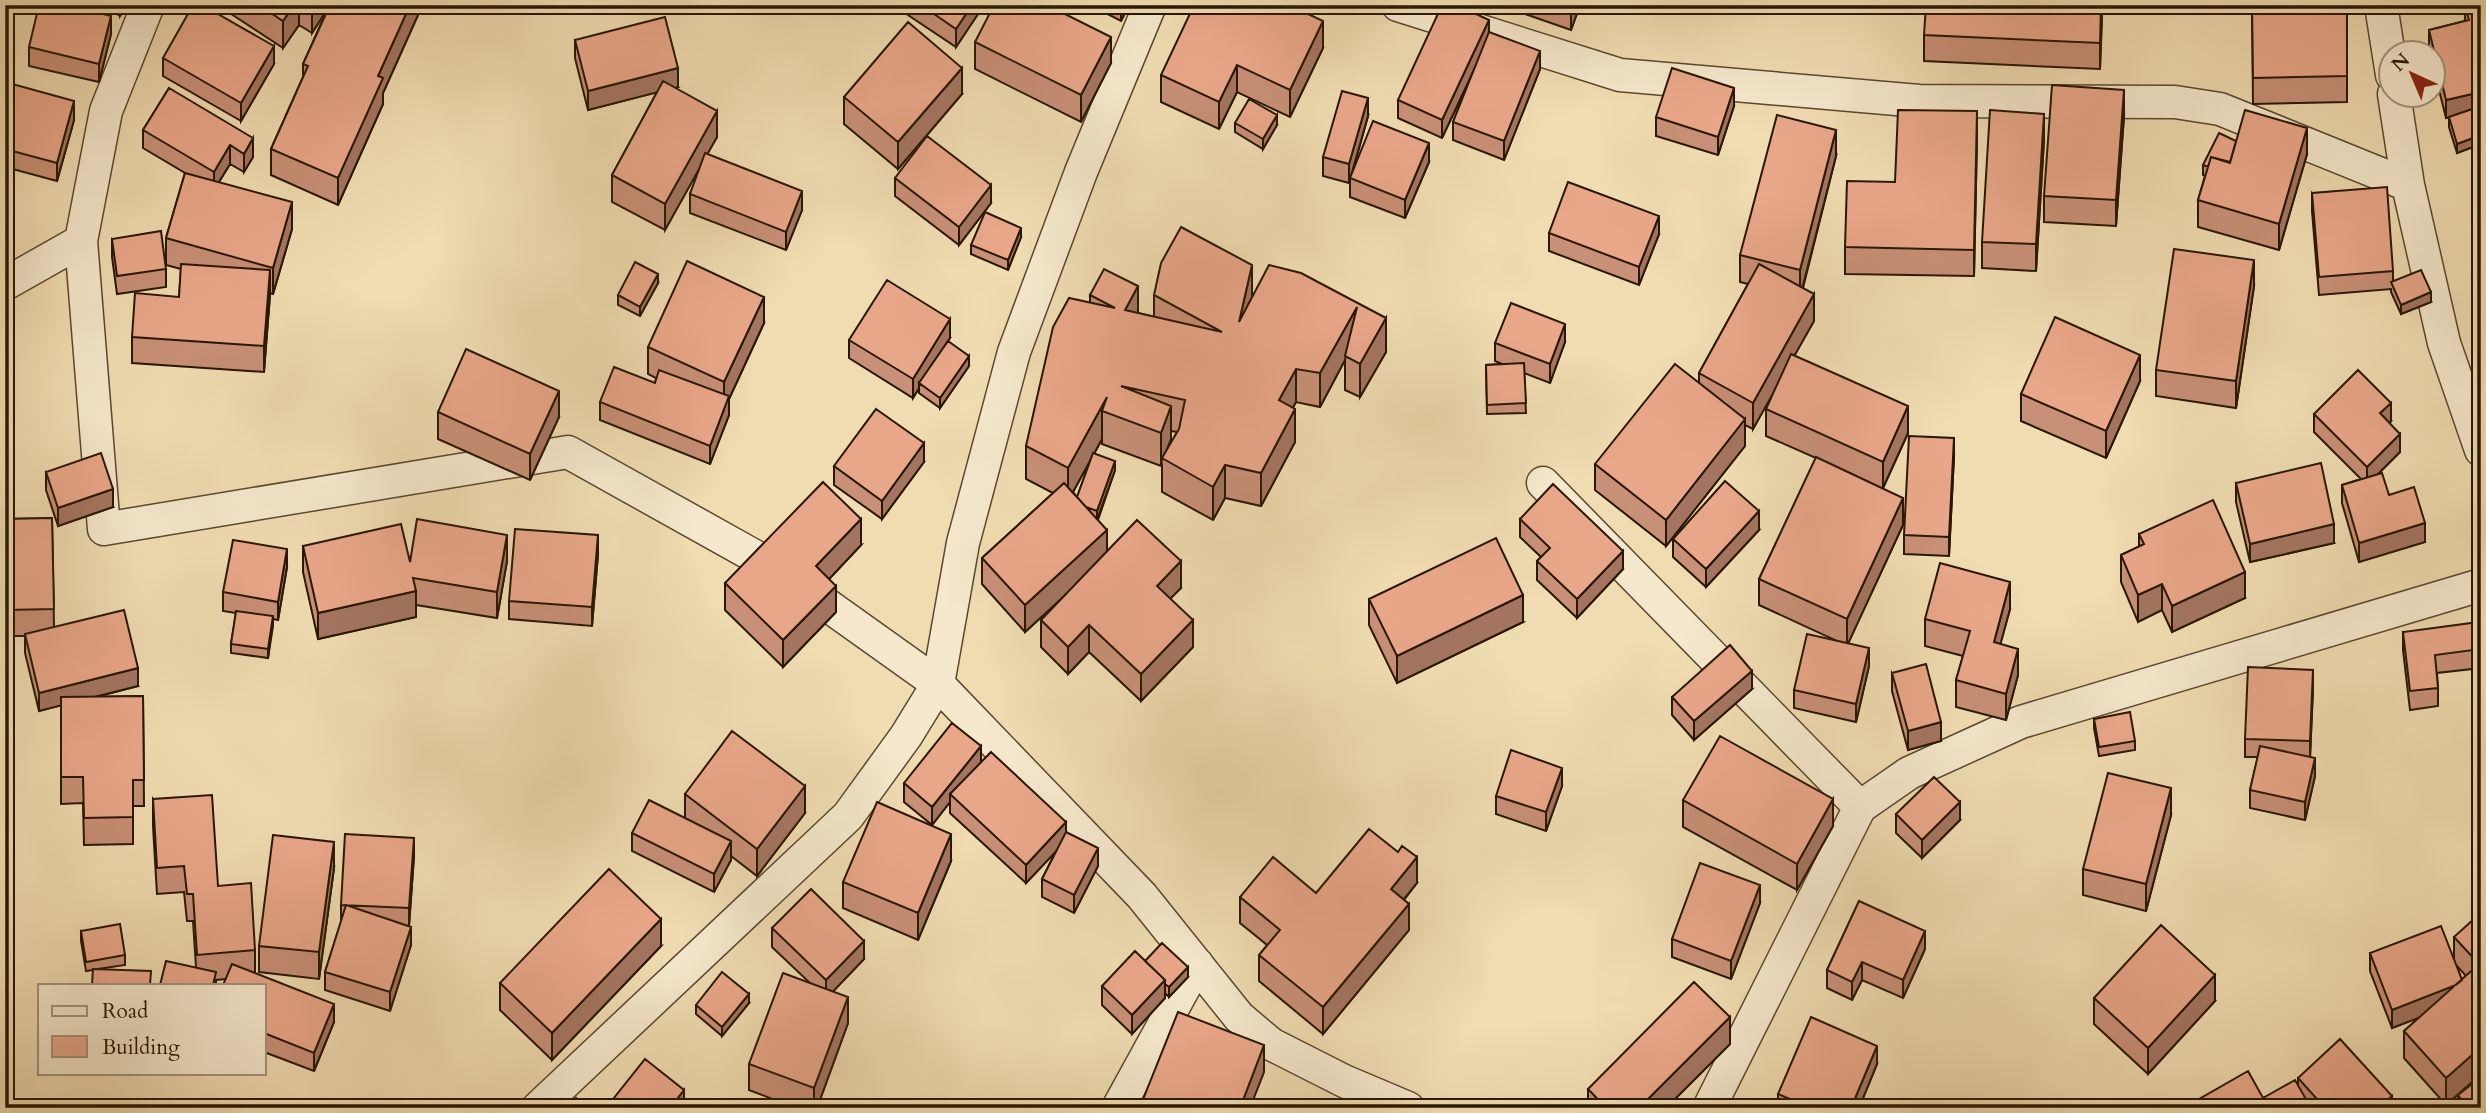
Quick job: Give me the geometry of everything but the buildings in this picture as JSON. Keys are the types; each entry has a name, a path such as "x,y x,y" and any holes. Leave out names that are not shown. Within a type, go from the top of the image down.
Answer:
{"street":[{"path":"148,5 106,111 81,241 104,529 568,452 774,567 938,684 1142,896 1238,1017 1271,1044 1344,1081 1408,1108"},
{"path":"538,1108 848,816 906,736 938,684 963,543 1014,352 1082,172 1150,5"},
{"path":"1398,5 1620,75 1919,101 2175,102 2220,109 2408,184"},
{"path":"2381,5 2386,38"},
{"path":"2396,108 2408,184 2444,343 2481,450"},
{"path":"5,284 81,241"},
{"path":"1543,483 1860,807"},
{"path":"1709,1108 1860,807 1909,773 2021,722 2481,585"},
{"path":"1118,1108 1197,964"}]}
